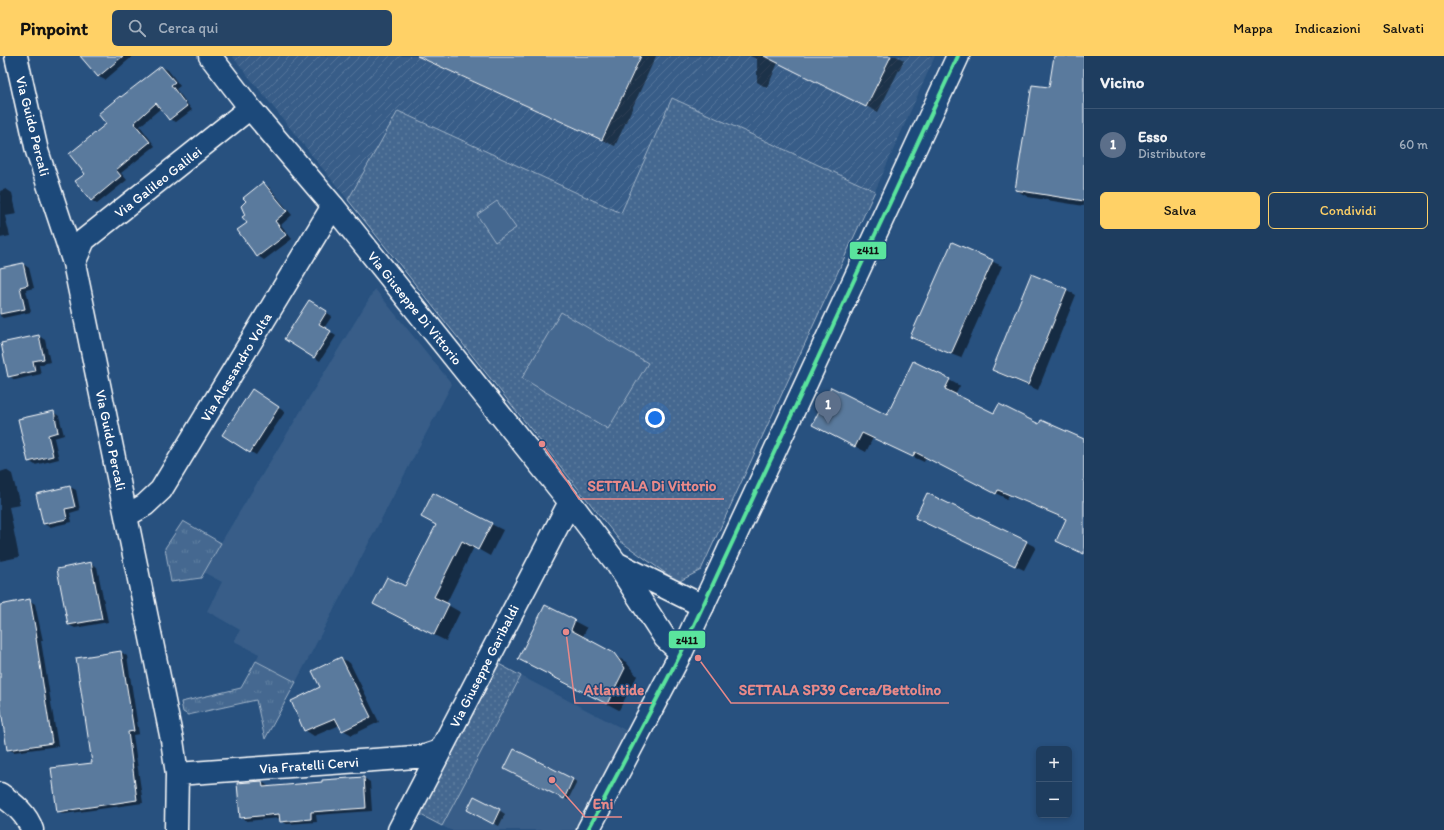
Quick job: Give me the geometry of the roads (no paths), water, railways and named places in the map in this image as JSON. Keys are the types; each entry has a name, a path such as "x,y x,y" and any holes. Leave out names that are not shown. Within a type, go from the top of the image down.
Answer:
{"street":[{"name":"Via Guido Percali","path":"16,56 37,151 74,263 172,740 177,774 176,830"},
{"name":"Via Giuseppe Di Vittorio","path":"210,56 250,108 333,206 570,502 617,564 665,638 681,653"},
{"path":"588,830 681,653 958,56"},
{"name":"Via Galileo Galilei","path":"74,263 84,240 250,108"},
{"name":"Via Alessandro Volta","path":"126,516 145,506 161,490 333,206"},
{"name":"Via Giuseppe Garibaldi","path":"399,830 570,502"},
{"name":"Via Giuseppe Di Vittorio","path":"617,564 703,606"},
{"name":"Via Fratelli Cervi","path":"177,774 426,756 440,751"},
{"path":"5,804 25,815 32,830"}],"place":[{"name":"Esso","path":"828,424"},
{"name":"SETTALA Di Vittorio","path":"542,444"},
{"name":"Atlantide","path":"566,632"},
{"name":"SETTALA SP39 Cerca/Bettolino","path":"698,658"},
{"name":"Eni","path":"552,780"}]}
